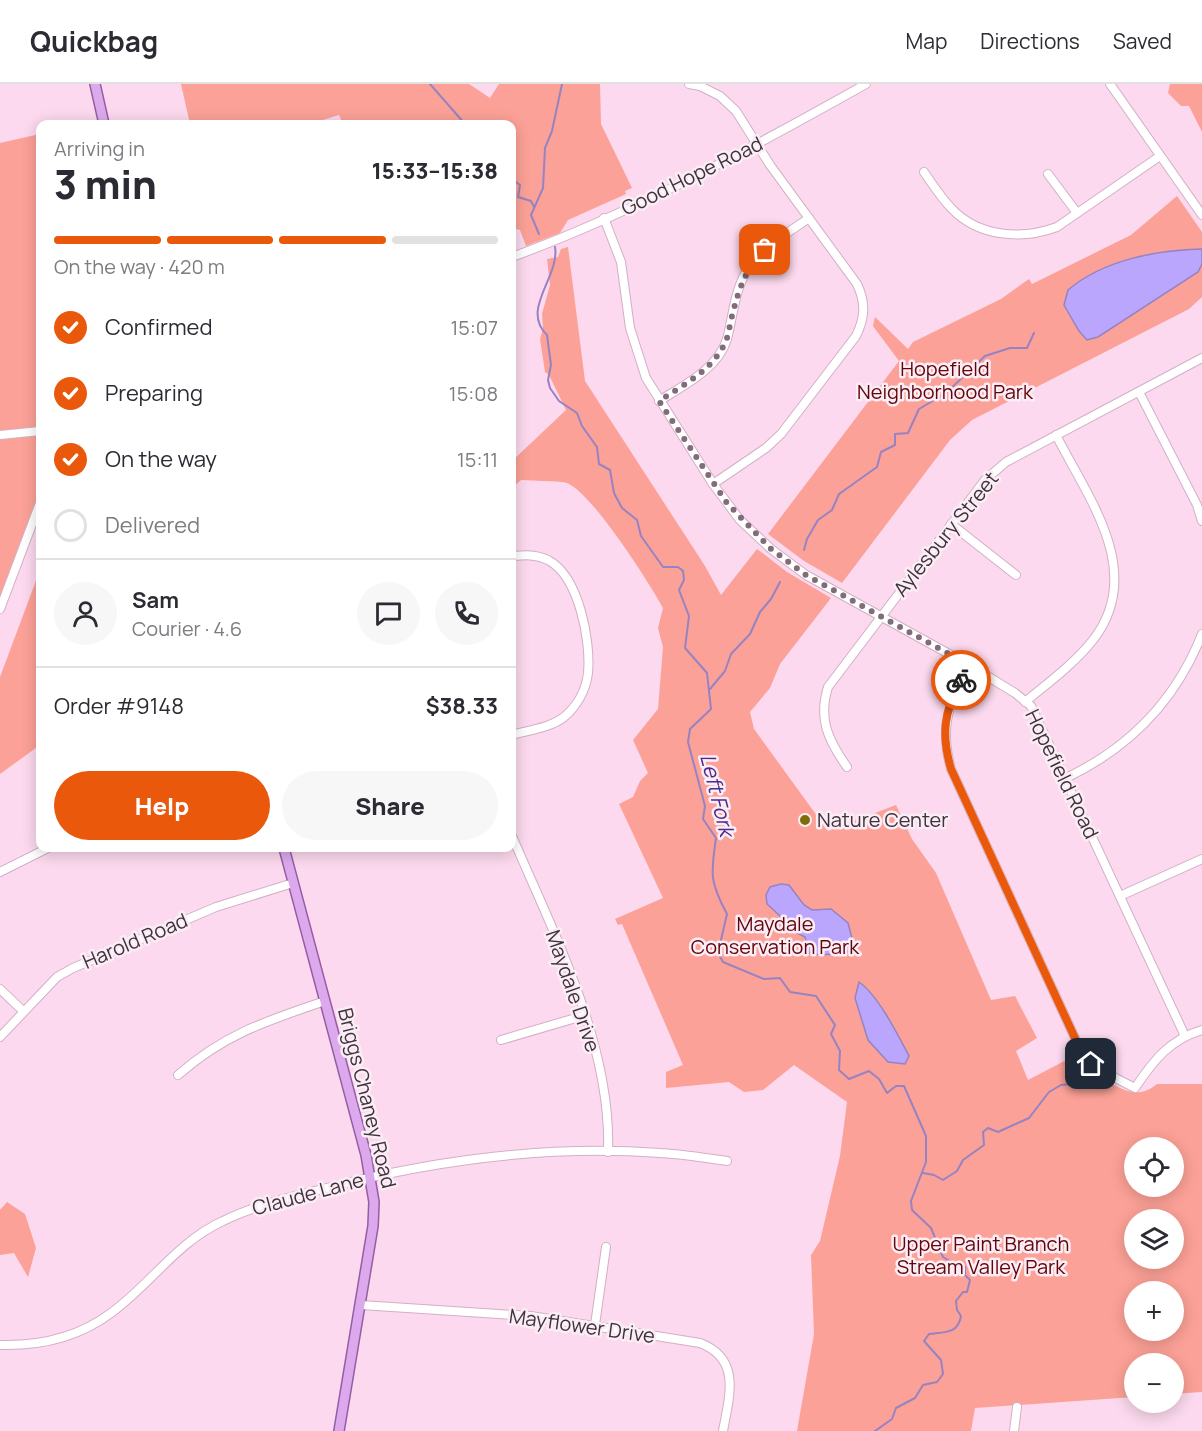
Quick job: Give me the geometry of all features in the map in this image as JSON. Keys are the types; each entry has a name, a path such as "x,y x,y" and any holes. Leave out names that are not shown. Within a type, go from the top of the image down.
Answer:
{"main road":[{"path":"95,84 103,120"},
{"name":"Briggs Chaney Road","path":"285,852 371,1177 373,1226 362,1305 339,1431"}],"street":[{"path":"689,84 700,86 720,96 736,111 857,284 863,297 863,323 856,336 782,434 766,448 713,484"},
{"name":"Good Hope Road","path":"516,255 604,219 758,145 866,84"},
{"path":"1110,84 1202,215"},
{"path":"924,172 954,212 972,224 994,233 1018,235 1043,232 1057,227 1161,156"},
{"path":"1048,174 1077,213"},
{"path":"659,401 703,373 717,357 727,339 737,294 746,272 765,250 809,218"},
{"name":"Hopefield Road","path":"604,219 621,262 636,351 646,378 713,484 740,520 771,549 806,575 969,665 1016,693 1025,702 1040,722 1185,1036"},
{"name":"Aylesbury Street","path":"847,767 825,732 823,716 825,696 836,674 995,470 1006,462 1202,358"},
{"path":"1139,392 1197,505 1202,520"},
{"path":"0,435 36,431"},
{"path":"1025,702 1092,641 1104,622 1115,591 1114,557 1107,533 1056,435"},
{"path":"0,609 36,514"},
{"path":"951,524 1016,575"},
{"path":"516,556 535,555 550,561 560,570 575,595 585,623 588,647 588,675 581,698 572,709 549,725 516,734"},
{"path":"1066,778 1113,752 1154,714 1176,686 1191,661 1202,634"},
{"path":"969,665 950,701 946,717 944,737 951,769 1080,1049 1094,1067 1135,1088 1161,1053 1171,1044 1202,1030"},
{"name":"Maydale Drive","path":"516,845 568,966 586,1015 602,1083 609,1152"},
{"path":"0,872 40,852"},
{"path":"1120,896 1202,859"},
{"name":"Harold Road","path":"0,1037 57,977 73,968 216,907 293,883"},
{"path":"0,988 23,1011"},
{"path":"178,1076 202,1054 238,1032 325,1001"},
{"path":"501,1040 586,1015"},
{"name":"Claude Lane","path":"0,1345 21,1346 61,1338 94,1323 123,1303 182,1247 230,1217 251,1208 371,1177 489,1156 609,1152 660,1153 728,1161"},
{"path":"595,1325 606,1247"},
{"name":"Mayflower Drive","path":"362,1305 531,1317 595,1325 700,1343 710,1347 728,1368 731,1379 723,1431"},
{"path":"1014,1431 1017,1407"}],"green space":[{"path":"181,84 469,84 490,98 499,84 600,84 601,124 632,188 625,191 626,194 568,220 560,233 526,246 520,230 516,229 516,120 341,120 339,115 323,120 189,120"},
{"path":"1170,84 1202,84 1202,132 1189,106 1181,106 1168,93"},
{"path":"36,135 36,430 0,434 0,143"},
{"name":"Hopefield Neighborhood Park","path":"1177,196 1202,232 1202,297 1189,309 972,420 950,440 842,583 804,561 768,534 899,361 873,326 875,317 908,349 913,342 1001,299 1029,279 1032,284 1131,235"},
{"path":"568,247 585,381 705,566 721,595 757,549 787,572 831,598 780,664 770,688 750,712 754,729 828,831 896,805 912,839 936,873 991,1000 1015,996 1037,1038 1016,1051 1028,1080 1074,1056 1084,1070 1091,1071 1115,1086 1132,1092 1148,1090 1157,1084 1202,1084 1202,1392 1184,1393 1184,1353 1124,1353 1124,1398 975,1408 971,1431 797,1431 814,1334 811,1255 820,1241 840,1156 847,1102 794,1065 763,1090 744,1092 729,1082 666,1088 666,1072 683,1065 622,924 618,925 615,919 663,898 619,804 633,797 640,781 648,773 633,740 658,709 663,647 658,628 663,608 619,539 578,490 564,482 521,480 516,484 516,457 566,410 549,375 545,372 540,339 543,329 542,314 550,285 547,259 558,257 561,249"},
{"path":"36,434 36,504 0,599 0,439"},
{"path":"36,581 36,748 0,774 0,677"},
{"path":"7,1202 25,1214 36,1248 28,1277 14,1253 0,1255 0,1210"}],"shaded area":[{"path":"1202,249 1202,264 1198,272 1098,337 1087,340 1064,305 1068,290 1097,271 1114,264 1149,255"},
{"path":"781,884 789,885 804,905 812,910 831,909 848,923 854,946 846,953 823,955 809,953 805,937 781,925 780,916 767,904 766,895 770,887"},
{"path":"859,982 873,996 893,1027 909,1056 905,1064 888,1062 868,1040 855,998"}],"waterway":[{"path":"430,84 462,120"},
{"name":"Left Fork","path":"539,234 531,215 543,188 545,148 552,131 562,84"},
{"path":"516,182 520,185 518,197 531,201 534,207"},
{"name":"Left Fork","path":"555,247 555,258 539,304 538,315 540,325 547,335 551,365 548,380 550,388 559,401 577,413 582,426 597,447 599,464 610,470 614,493 622,508 637,520 641,536 663,567 678,567 683,571 684,580 679,590 689,616 685,648 707,673 711,709 690,729 688,742 705,806 703,819 716,838 713,860 714,885 727,914 718,953 723,962 764,979 780,978 790,992 816,996 835,1025 831,1034 840,1051 839,1070 849,1079 869,1071 879,1079 887,1093 896,1086 904,1086 926,1136 926,1162 911,1201 912,1210 931,1228 943,1257 960,1267 965,1267 965,1275 970,1280 967,1292 963,1292 956,1301 957,1310 961,1316 957,1326 950,1331 929,1334 924,1341 941,1360 943,1374 937,1382 923,1385 915,1398 896,1408 892,1419 875,1431"},
{"path":"804,550 807,539 818,520 832,510 839,494 877,467 881,452 895,445 895,434 908,433 919,409 946,393 985,356 1010,348 1027,348 1034,333"},
{"path":"710,689 725,671 731,654 750,634 760,612 771,599 780,582"},
{"path":"923,1173 943,1180 957,1171 963,1160 984,1145 983,1132 988,1128 998,1132 1029,1118 1049,1092 1061,1085 1090,1082"}],"way so far":[{"path":"765,250 746,272 737,294 725,345 717,357 703,373 659,401 727,503 740,520 771,549 806,575 969,665 961,680"}],"place":[{"name":"Nature Center","path":"805,820"}],"route":[{"path":"961,680 950,701 946,717 945,750 951,769 1080,1049 1091,1064"}],"park label":[{"name":"Maydale Conservation Park","path":"775,936"},
{"name":"Upper Paint Branch Stream Valley Park","path":"981,1256"}]}
